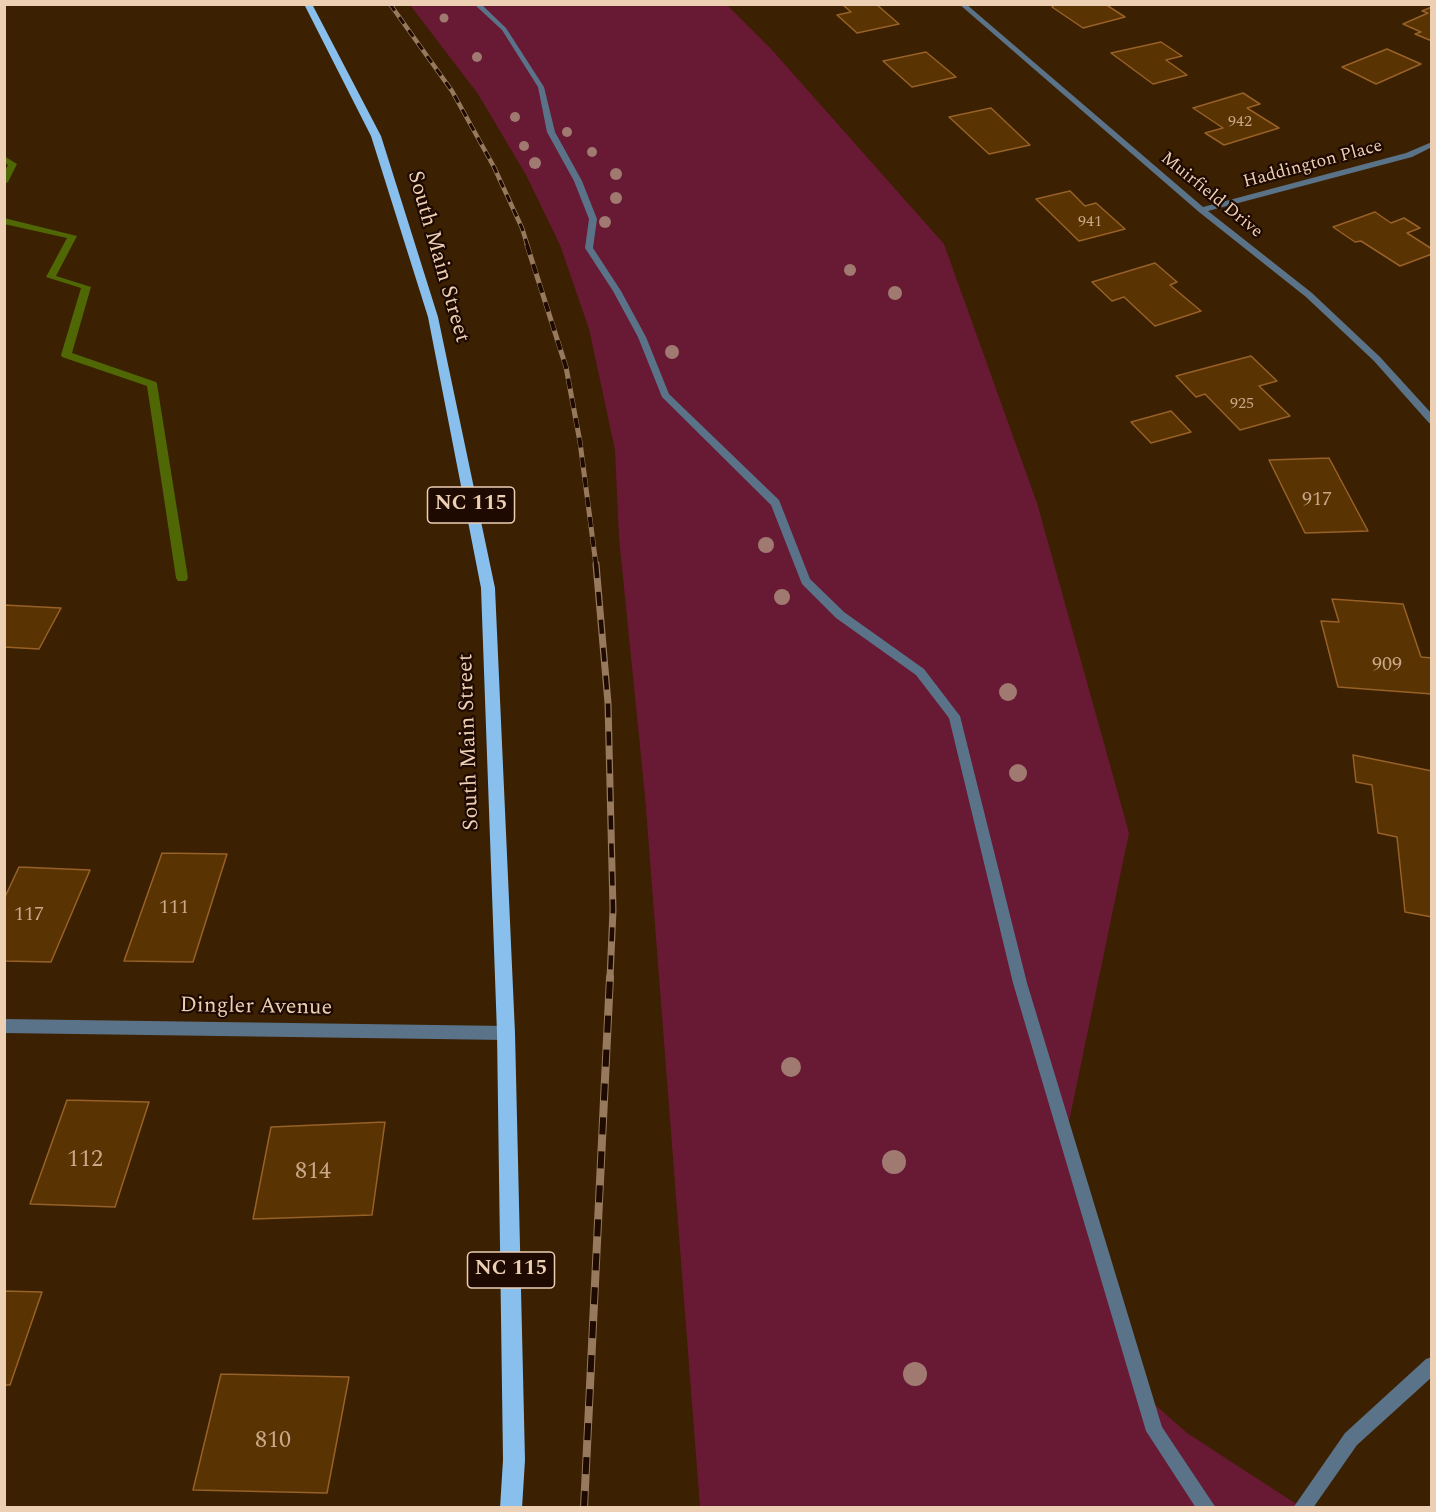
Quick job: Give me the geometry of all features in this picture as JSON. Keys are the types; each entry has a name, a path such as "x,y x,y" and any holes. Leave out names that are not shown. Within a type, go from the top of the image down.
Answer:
{"main road":[{"name":"South Main Street","path":"308,4 376,136 433,317 488,588 506,1033 514,1460 512,1508"}],"street":[{"path":"477,4 504,29 541,87 551,132 578,181 593,219 589,248 617,291 642,337 665,395 775,502 806,581 840,615 920,672 954,716 1020,983 1155,1431 1207,1508"},
{"name":"Muirfield Drive","path":"962,4 1202,210 1309,295 1377,359 1431,421"},
{"name":"Haddington Place","path":"1202,210 1409,155 1431,144"},
{"name":"Dingler Avenue","path":"4,1026 506,1033"},
{"path":"1302,1508 1351,1439 1431,1365"}],"shaded area":[{"path":"410,5 727,5 772,50 944,244 1037,503 1129,833 1066,1136 1144,1395 1187,1433 1301,1507 700,1507 645,796 619,538 615,450 589,329 560,245 526,175 478,94"}],"building":[{"path":"842,4 876,4 899,24 857,33 837,15 851,12"},
{"path":"1056,4 1105,4 1125,17 1083,28 1052,7"},
{"path":"1432,7 1432,41 1415,34 1421,32 1403,24 1428,13 1422,11"},
{"path":"1161,42 1182,56 1166,60 1187,75 1153,84 1111,53"},
{"path":"1387,49 1421,64 1376,84 1342,67"},
{"path":"926,52 956,77 912,87 883,61"},
{"path":"1243,93 1260,104 1247,108 1279,128 1224,145 1205,133 1223,128 1193,108"},
{"path":"991,108 1030,145 989,154 949,117"},
{"path":"1070,191 1085,206 1096,203 1125,229 1079,241 1036,199"},
{"path":"1375,212 1391,223 1404,218 1420,228 1407,233 1432,249 1432,254 1400,266 1361,241 1355,242 1333,227"},
{"path":"1155,263 1177,282 1170,285 1201,311 1155,326 1124,297 1112,301 1092,282"},
{"path":"1251,356 1277,381 1259,386 1290,416 1240,430 1205,394 1196,397 1176,376"},
{"path":"1171,411 1191,432 1151,443 1131,422"},
{"path":"1329,458 1368,531 1305,533 1269,460"},
{"path":"1332,599 1403,604 1421,657 1432,658 1432,694 1338,687 1321,621 1339,622"},
{"path":"4,605 61,608 39,649 4,647"},
{"path":"1353,755 1432,771 1432,917 1405,912 1397,837 1378,833 1372,785 1356,782"},
{"path":"162,853 227,854 193,962 124,961"},
{"path":"19,867 90,870 51,962 4,961 4,899"},
{"path":"67,1100 149,1102 115,1207 30,1204"},
{"path":"385,1122 372,1215 253,1219 271,1127"},
{"path":"4,1291 42,1292 10,1385 4,1385"},
{"path":"221,1374 349,1377 327,1493 193,1490"}],"waterway":[{"path":"4,158 13,164 4,182"},
{"path":"4,221 72,236 51,277 86,287 66,355 152,384 182,578"}],"railway":[{"path":"390,4 452,91 494,167 522,228 528,247"},
{"path":"527,245 566,367 580,442 596,565"},
{"path":"596,564 608,703 613,910 610,978"},
{"path":"584,1508 610,977"}]}
